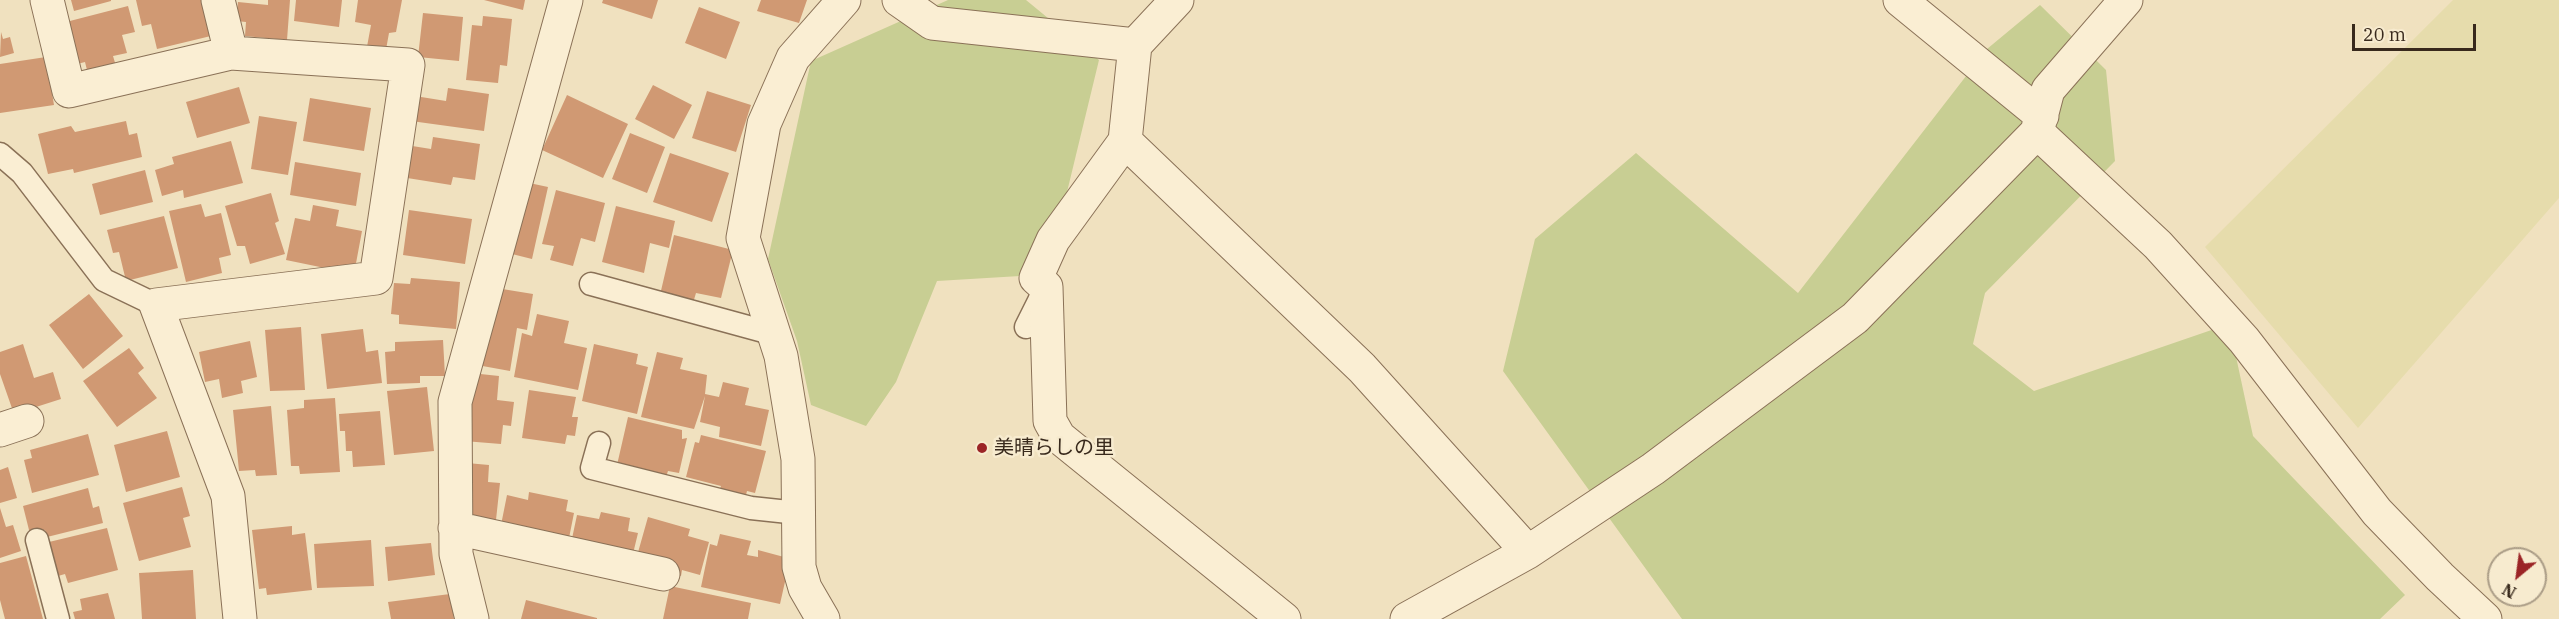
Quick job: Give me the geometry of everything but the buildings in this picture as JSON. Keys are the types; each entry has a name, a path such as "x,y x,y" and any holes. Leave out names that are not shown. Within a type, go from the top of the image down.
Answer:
{"street":[{"path":"47,0 69,91 231,53 408,66 376,278 156,304 228,496 240,619"},
{"path":"218,0 231,53"},
{"path":"472,619 456,554 455,402 566,0"},
{"path":"823,619 805,588 799,567 798,459 782,356 742,238 764,124 793,58 844,0"},
{"path":"899,0 932,23 1135,45"},
{"path":"1177,0 1135,45 1125,141 1053,240 1035,278 1046,287 1050,421 1059,436 1284,619"},
{"path":"1900,0 2040,124 2158,245 2244,340 2377,512 2484,619"},
{"path":"1407,619 1528,552 1653,469 1855,318 2040,124 2048,90 2126,0"},
{"path":"1125,141 1362,368 1528,552"},
{"path":"455,528 663,574"}],"lane":[{"path":"0,154 11,174 104,280 156,304"},
{"path":"591,284 774,334"},
{"path":"1026,327 1046,287"},
{"path":"599,442 592,468 751,508 798,513"},
{"path":"37,540 58,619"}],"shaded area":[{"path":"2453,0 2559,0 2559,198 2358,428 2205,247"}],"green space":[{"path":"948,0 1026,0 1099,60 1067,192 1020,276 937,281 896,382 866,426 811,405 797,341 768,259 811,61"},
{"path":"2040,5 2106,70 2115,161 1985,293 1973,344 2034,391 2229,324 2253,436 2405,595 2380,619 1682,619 1503,371 1535,239 1636,153 1798,293 1987,49"}],"place":[{"name":"美晴らしの里","path":"982,448"}]}
